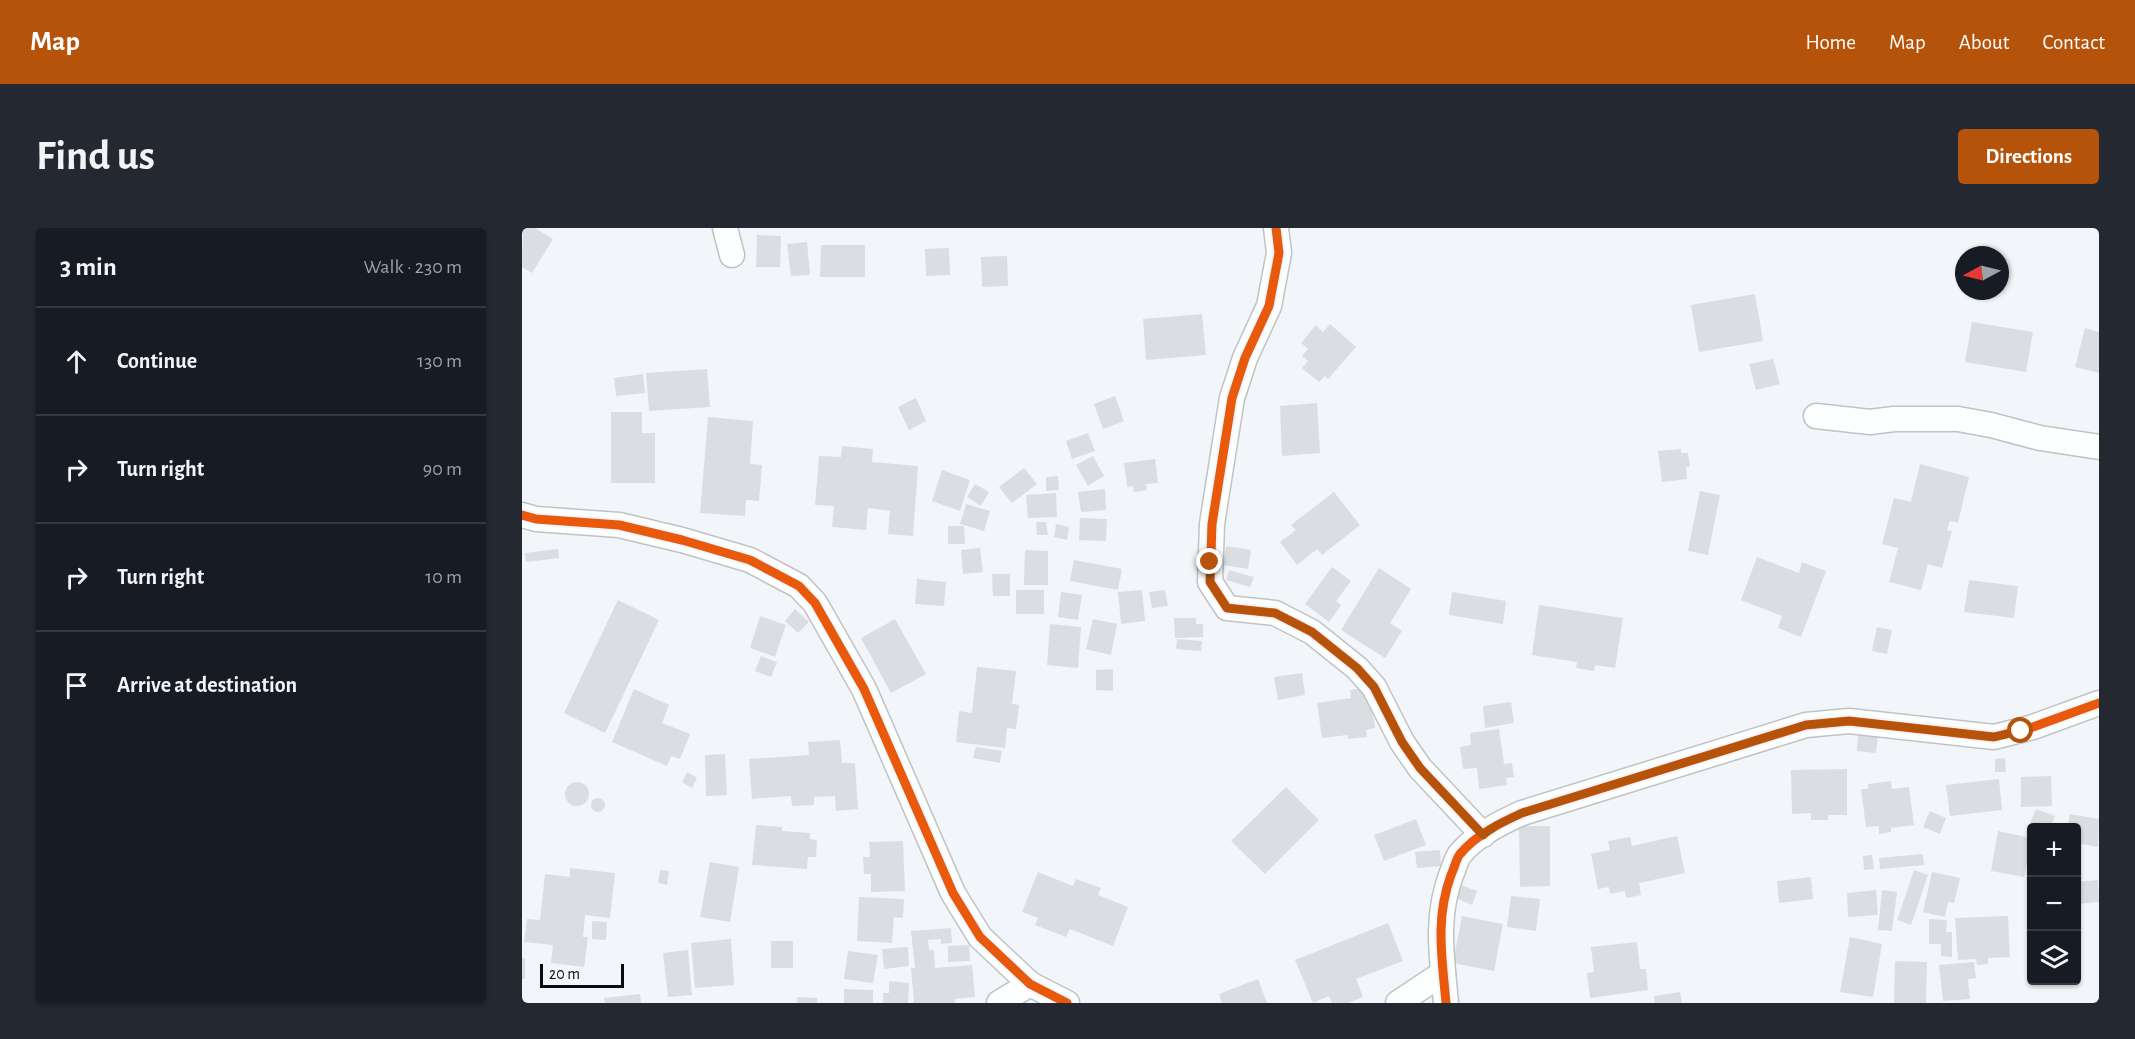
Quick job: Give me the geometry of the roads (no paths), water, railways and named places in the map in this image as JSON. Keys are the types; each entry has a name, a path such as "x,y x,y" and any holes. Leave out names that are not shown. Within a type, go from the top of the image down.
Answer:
{"street":[{"path":"725,228 732,255"},
{"path":"1276,228 1279,253 1269,306 1245,358 1232,398 1212,524 1210,582 1227,608 1275,613 1312,632 1357,668 1374,687 1402,742 1420,768 1483,835"},
{"path":"1816,416 1870,422 1894,419 1958,419 1991,424 2040,438 2099,447"},
{"path":"522,515 536,519 619,525 682,540 750,560 799,586 816,603 864,689 953,893 980,937 1030,984 1067,1003"},
{"path":"1446,1003 1439,933 1441,909 1445,891 1459,855 1497,825 1522,813 1806,725 1849,721 1994,737 2027,729 2099,703"},
{"path":"1398,1003 1443,973"},
{"path":"999,1003 1030,984"}]}
